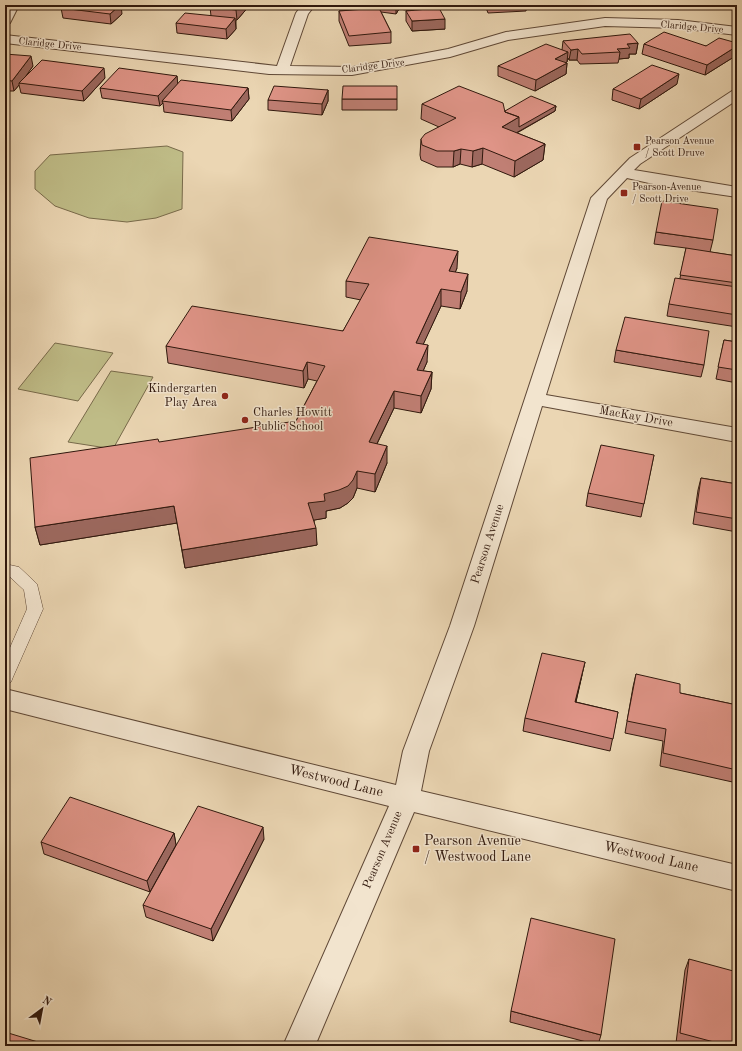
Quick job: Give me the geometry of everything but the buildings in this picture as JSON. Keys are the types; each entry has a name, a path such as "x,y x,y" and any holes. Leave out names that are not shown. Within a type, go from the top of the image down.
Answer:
{"street":[{"path":"5,20 13,5"},
{"path":"282,70 302,13 309,5"},
{"name":"Claridge Drive","path":"5,39 282,70 352,71 443,55 506,36 539,30 605,22 678,24 737,31"},
{"name":"Pearson Avenue","path":"299,1046 406,799 416,751 462,626 599,198 635,161 737,94"},
{"path":"624,173 662,181 737,192"},
{"name":"MacKay Drive","path":"535,399 737,435"},
{"name":"Westwood Lane","path":"5,699 406,799 737,878"}],"lane":[{"path":"5,570 13,571 31,588 35,610 5,677"}],"shaded area":[{"path":"167,146 183,152 182,209 156,218 127,222 89,218 55,206 35,189 35,171 50,155"},
{"path":"55,343 113,353 78,401 18,389"},
{"path":"111,371 153,377 113,449 68,442"}],"place":[{"name":"Pearson Avenue / Scott Druve","path":"637,147"},
{"name":"Pearson Avenue / Scott Drive","path":"624,193"},
{"name":"Kindergarten Play Area","path":"225,396"},
{"name":"Charles Howitt Public School","path":"245,420"},
{"name":"Pearson Avenue / Westwood Lane","path":"416,849"}]}
